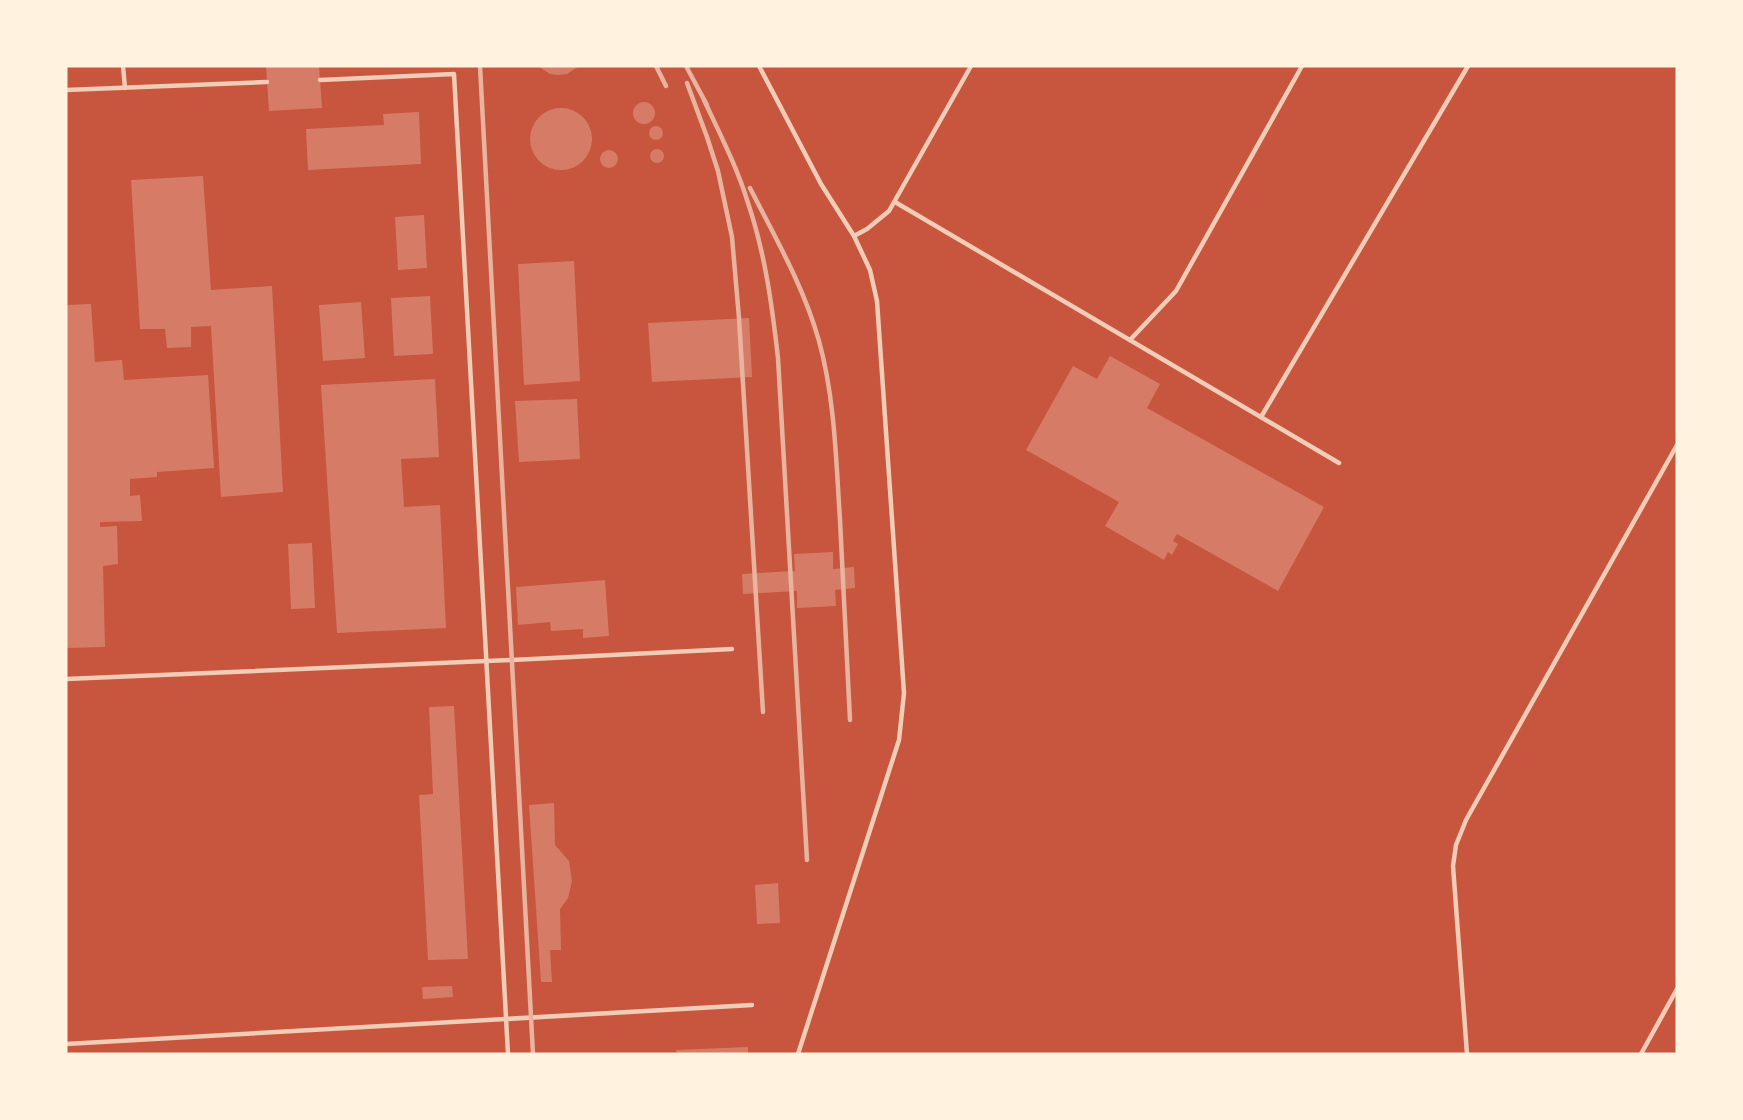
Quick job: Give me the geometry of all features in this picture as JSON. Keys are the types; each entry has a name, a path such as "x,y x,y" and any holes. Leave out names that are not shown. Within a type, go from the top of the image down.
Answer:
{"lane":[{"path":"123,66 124,88"},
{"path":"454,66 508,1054"},
{"path":"759,66 821,184 854,236 870,270 877,301 904,693 899,740 798,1054"},
{"path":"854,236 867,229 889,211 971,66"},
{"path":"1130,340 1176,291 1302,66"},
{"path":"1261,417 1468,66"},
{"path":"320,80 454,74"},
{"path":"66,90 267,82"},
{"path":"895,202 1340,463"},
{"path":"1467,1054 1453,866 1456,845 1466,819 1677,445"},
{"path":"66,679 732,649"},
{"path":"1641,1054 1677,989"},
{"path":"66,1044 752,1005"}],"building":[{"path":"266,66 319,66 322,108 269,111"},
{"path":"538,66 579,66 567,74 558,75 550,74"},
{"path":"644,102 654,109 655,113 648,123 644,124 634,117 633,113 640,103"},
{"path":"561,108 578,113 583,117 587,122 592,139 587,156 583,161 578,165 561,170 544,165 539,161 535,156 530,139 535,122 539,117 544,113"},
{"path":"419,112 421,164 308,170 306,129 384,125 383,114"},
{"path":"653,126 659,126 663,133 659,140 653,140 649,136 649,130"},
{"path":"654,149 660,149 664,156 660,163 654,163 650,159 650,153"},
{"path":"609,150 617,155 618,159 613,167 609,168 601,163 600,159 605,151"},
{"path":"203,176 211,290 272,286 283,492 221,497 211,326 191,327 191,347 167,348 165,329 140,329 131,180"},
{"path":"424,215 427,268 398,270 395,217"},
{"path":"574,261 580,381 524,385 518,264"},
{"path":"430,296 433,354 394,356 391,298"},
{"path":"361,302 365,358 323,361 319,305"},
{"path":"91,304 95,362 122,360 124,380 208,375 214,468 157,472 157,477 130,479 130,496 140,495 142,521 100,522 100,527 117,526 118,564 103,566 105,647 66,648 66,305"},
{"path":"749,318 752,377 652,382 648,323"},
{"path":"1110,356 1160,384 1147,408 1324,507 1278,591 1177,534 1173,541 1178,544 1172,555 1168,552 1164,560 1105,526 1119,502 1026,450 1073,366 1097,379"},
{"path":"435,379 439,457 401,459 404,507 440,505 446,628 337,633 321,385"},
{"path":"577,399 580,459 519,462 515,401"},
{"path":"312,543 315,608 291,609 288,544"},
{"path":"833,552 833,569 854,567 855,588 835,590 836,606 797,608 797,591 743,594 742,574 795,571 794,554"},
{"path":"605,580 609,636 583,638 583,629 551,631 550,622 518,625 516,587"},
{"path":"454,706 468,959 428,960 419,795 433,794 429,707"},
{"path":"554,803 555,845 569,861 572,881 568,898 560,909 561,950 550,950 552,982 541,982 529,805"},
{"path":"778,883 780,923 757,924 755,885"},
{"path":"452,986 453,997 423,999 422,987"},
{"path":"748,1047 748,1054 677,1054 676,1050"}],"railway":[{"path":"480,66 533,1054"},
{"path":"656,66 666,86"},
{"path":"686,66 707,105"},
{"path":"687,83 718,171 732,237 763,712"},
{"path":"704,100 744,190 763,260 773,318 778,358 807,860"},
{"path":"750,188 797,282 813,321 824,363 832,407 836,452 850,720"}]}
